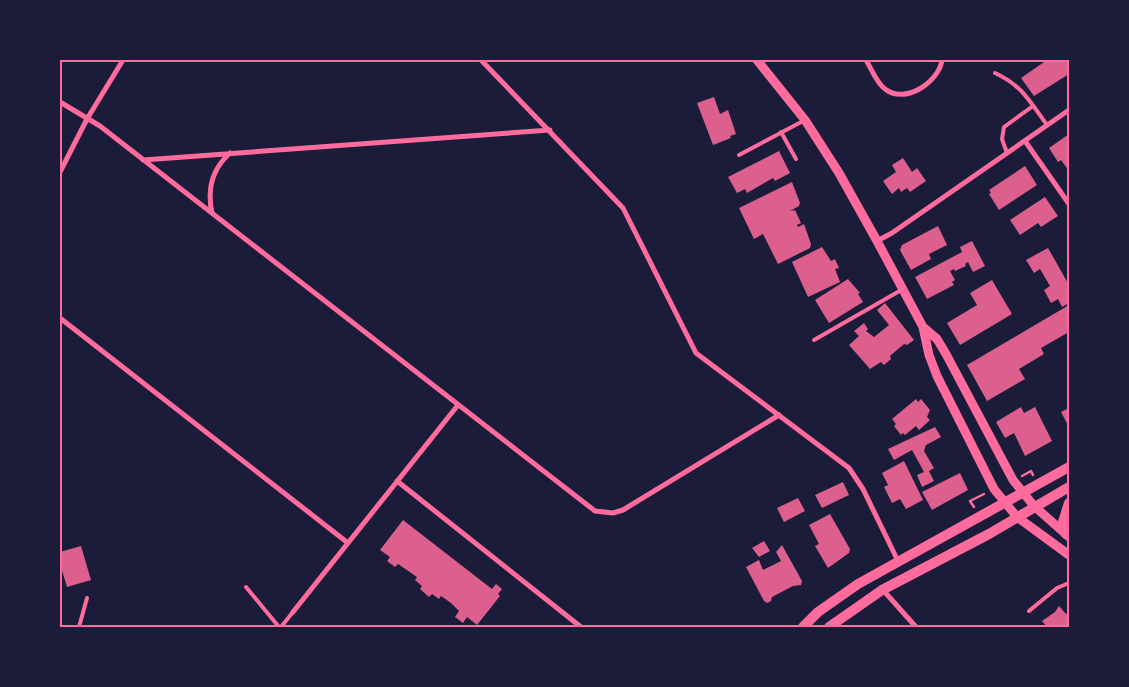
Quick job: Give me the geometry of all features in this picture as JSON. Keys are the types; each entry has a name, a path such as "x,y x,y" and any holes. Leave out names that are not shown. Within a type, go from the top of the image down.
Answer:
{"main road":[{"path":"802,627 834,601 898,561 1069,467"},
{"path":"829,627 882,590 1069,487"},
{"path":"1067,536 1063,522 1069,503"}],"street":[{"path":"60,172 87,119 124,60"},
{"path":"481,60 623,208 696,353 850,468 863,489 898,561"},
{"path":"757,60 805,120 839,173 877,241 922,327 929,355 938,376 994,490 1017,517 1069,555"},
{"path":"866,60 884,89 898,95 915,92 931,79 942,60"},
{"path":"60,102 87,119 142,160 595,511 607,514 623,510 779,415"},
{"path":"877,241 892,233 1069,110"},
{"path":"142,160 550,130"},
{"path":"1025,141 1069,204"},
{"path":"212,214 210,196 212,180 219,164 231,153"},
{"path":"60,318 348,543"},
{"path":"922,327 937,339 946,354 1013,480 1034,506 1067,536"},
{"path":"293,612 458,404"},
{"path":"397,482 581,627"},
{"path":"882,590 916,627"}],"lane":[{"path":"995,74 1009,80 1023,91 1047,126"},
{"path":"1007,153 1002,139 1004,127 1033,106"},
{"path":"738,155 805,120"},
{"path":"781,132 796,159"},
{"path":"814,340 903,289"},
{"path":"1029,611 1058,588 1069,584"},
{"path":"246,587 280,627 293,612"},
{"path":"79,627 88,598"}],"path":[{"path":"980,516 970,501 994,490"}],"building":[{"path":"1047,60 1067,60 1069,74 1034,96 1021,78"},
{"path":"714,97 720,114 728,110 736,134 713,145 697,103"},
{"path":"1069,134 1069,171 1061,160 1058,162 1049,148"},
{"path":"779,151 790,173 775,181 773,178 747,193 745,189 737,193 728,177"},
{"path":"903,158 912,172 917,168 926,181 910,192 907,188 901,192 899,188 892,194 883,181 896,172 892,165"},
{"path":"1025,166 1037,185 999,210 989,194 991,193 989,190"},
{"path":"792,182 800,203 799,206 790,211 795,210 801,223 797,225 798,227 804,224 811,244 810,248 778,264 763,234 754,239 739,208"},
{"path":"1045,197 1058,216 1041,227 1038,223 1020,235 1010,220"},
{"path":"938,226 947,245 929,254 931,259 911,270 900,250 902,245"},
{"path":"972,241 985,266 973,272 968,262 965,264 966,266 950,271 955,280 952,282 954,285 927,299 915,277 962,252 960,247"},
{"path":"822,247 831,261 835,259 839,268 835,269 840,282 808,297 792,262"},
{"path":"1048,248 1069,285 1069,303 1062,307 1058,299 1051,303 1044,290 1050,286 1040,269 1034,273 1026,260"},
{"path":"848,279 860,293 858,294 863,302 829,323 815,300"},
{"path":"992,280 1012,314 960,345 947,323 977,305 970,293"},
{"path":"885,303 914,340 907,345 904,344 890,356 891,359 884,365 881,362 870,369 849,345 859,336 854,331 864,323 868,329 866,331 874,337 889,325 877,310"},
{"path":"1069,305 1069,332 1041,348 1044,354 1019,369 1025,379 987,401 967,365"},
{"path":"916,399 918,402 921,399 930,410 927,417 930,420 919,430 916,426 905,435 903,433 901,435 894,426 896,424 892,419"},
{"path":"1021,407 1024,413 1035,407 1052,441 1025,456 1014,433 1005,438 996,422"},
{"path":"1069,408 1069,427 1061,412"},
{"path":"935,427 941,437 926,445 924,451 934,468 929,471 934,481 922,487 917,475 924,472 912,450 894,460 888,449"},
{"path":"904,461 923,500 906,509 900,499 892,503 884,487 888,485 882,473"},
{"path":"960,473 968,490 932,510 922,492"},
{"path":"843,482 849,495 822,508 815,495"},
{"path":"798,498 805,511 784,522 777,508"},
{"path":"830,514 850,549 849,553 828,568 815,546 819,544 809,525"},
{"path":"403,520 492,589 496,584 502,589 498,594 500,596 477,625 467,617 463,623 455,617 459,611 451,603 441,596 439,599 432,594 429,597 420,589 422,586 415,580 417,577 398,564 395,567 387,561 390,557 380,550"},
{"path":"764,541 770,551 759,557 752,548"},
{"path":"782,545 802,581 801,585 793,586 772,597 771,601 767,603 764,601 746,567 759,560 763,570 781,561 776,552"},
{"path":"81,546 91,580 67,587 60,564 60,552"},
{"path":"1059,606 1066,614 1069,611 1069,627 1047,627 1042,621 1055,612"}]}
